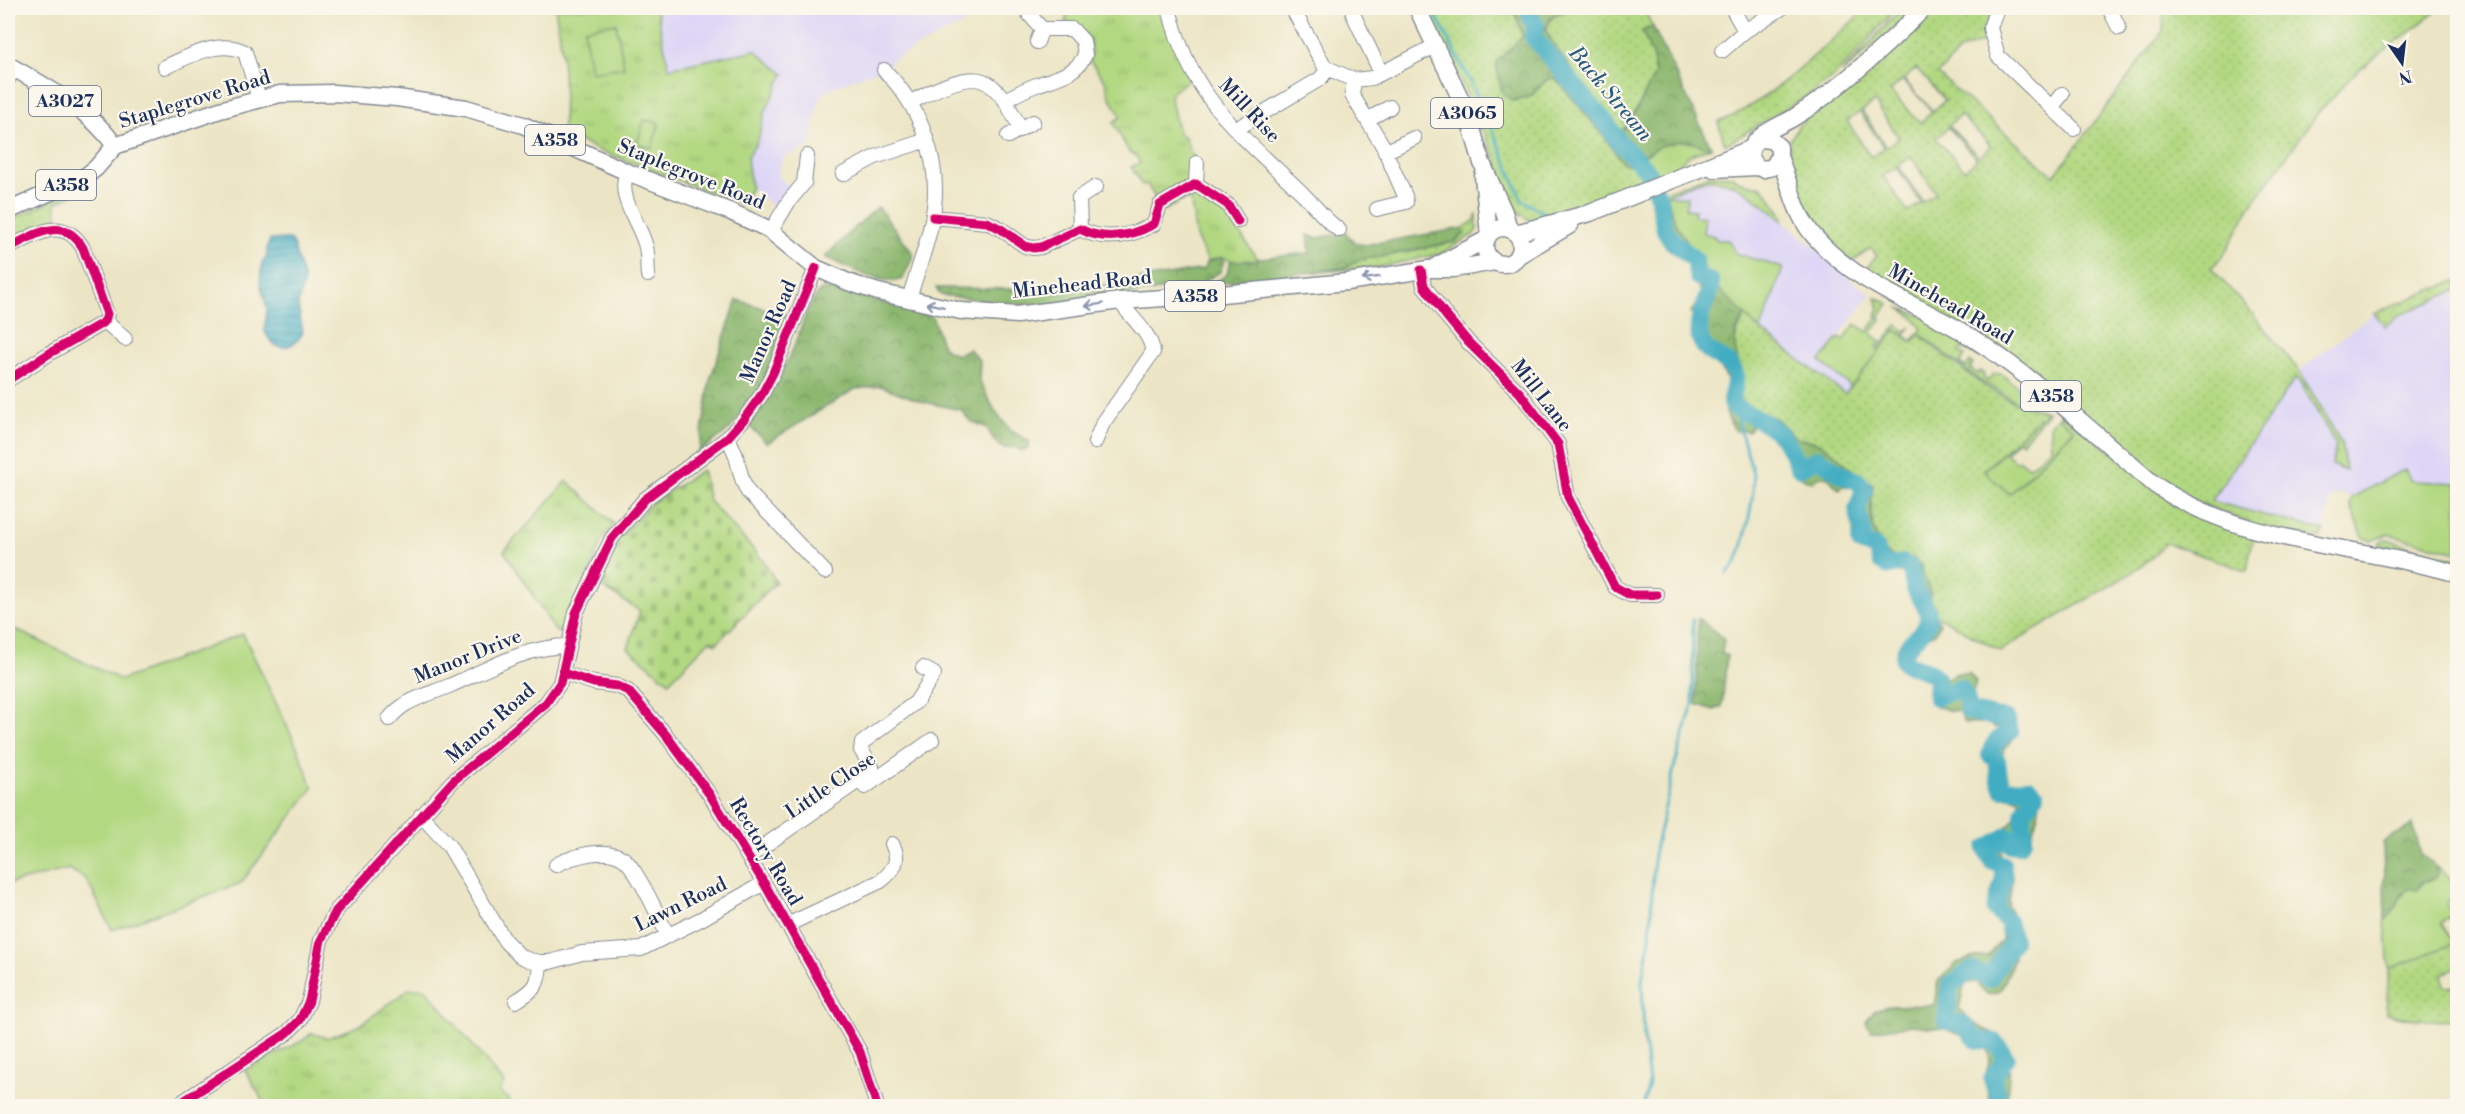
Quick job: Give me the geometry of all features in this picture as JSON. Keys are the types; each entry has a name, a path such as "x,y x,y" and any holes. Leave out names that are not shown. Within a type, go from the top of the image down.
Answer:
{"main road":[{"name":"A3065","path":"1417,8 1467,112 1482,163 1513,231"},
{"path":"1755,144 1778,125 1793,118 1876,54 1924,8"},
{"name":"Staplegrove Road","path":"10,71 92,119 116,146 259,99 297,93 334,93 397,98 466,108 523,125 627,172 730,212 771,231 816,268"},
{"path":"1771,160 1793,118"},
{"path":"1755,144 1771,140 1771,160"},
{"name":"A358","path":"1755,144 1751,159 1771,160"},
{"name":"A358","path":"1488,237 1498,228 1513,231 1584,215 1705,168 1755,144"},
{"name":"A358","path":"8,211 86,176 116,146"},
{"name":"A358","path":"1705,168 1771,160"},
{"name":"Minehead Road","path":"1771,160 1784,194 1795,204 1812,233 1852,270 1878,287 1974,339 2048,394 2155,485 2181,501 2225,521 2276,537 2407,561 2457,574"},
{"name":"A3065","path":"1482,163 1488,237"},
{"name":"A358","path":"1495,262 1508,264 1584,215"},
{"path":"1513,231 1522,244 1519,255"},
{"path":"1488,237 1486,252 1495,262"},
{"name":"Minehead Road","path":"1425,270 1462,254 1488,237"},
{"name":"Minehead Road","path":"816,268 848,282 909,299 961,310 1017,315 1120,301 1347,282 1495,262"}],"street":[{"name":"Mill Rise","path":"1169,8 1187,62 1202,89 1220,114 1306,196 1329,228"},
{"path":"1292,8 1323,65 1354,80 1363,80 1381,73 1435,46"},
{"path":"1732,8 1745,31"},
{"path":"1722,51 1745,31 1782,8"},
{"path":"1997,8 1990,28 1998,56 2074,129"},
{"path":"2097,15 2110,8 2119,28"},
{"path":"1005,100 1032,86 1067,74 1082,63 1086,50 1079,34 1072,29 1039,35 1029,14"},
{"path":"1353,14 1381,73"},
{"path":"172,59 216,47 236,48 245,52 259,99"},
{"path":"1236,129 1317,81 1328,69"},
{"path":"884,70 911,102 927,140 936,175 933,217 909,299"},
{"path":"911,102 956,82 975,79 985,81 1027,125 1008,136"},
{"path":"1354,80 1352,95 1401,183 1406,202"},
{"path":"2052,106 2062,94"},
{"path":"1367,120 1390,107"},
{"path":"1385,152 1414,138"},
{"path":"843,174 868,167 927,140"},
{"path":"771,231 789,201 804,183 807,156"},
{"path":"1196,184 1197,163"},
{"path":"627,172 623,181 624,193 646,247 648,275"},
{"path":"1080,229 1091,235 1107,238 1127,236 1142,231 1154,224 1160,205 1196,184"},
{"path":"1196,184 1233,201 1238,221"},
{"path":"1080,229 1074,197 1096,187"},
{"path":"1377,209 1421,201"},
{"path":"933,217 987,222 1025,246 1033,248 1041,247 1080,229"},
{"path":"8,248 51,229 69,232 77,239 90,264 107,314 105,321 8,380"},
{"name":"Manor Road","path":"176,1107 287,1032 300,1020 309,1001 321,940 329,922 360,882 453,781 546,703 560,683 576,613 605,550 620,527 663,485 727,438 762,394 778,363 816,268"},
{"name":"Mill Lane","path":"1425,270 1422,279 1428,292 1447,317 1468,342 1520,393 1558,444 1569,497 1615,587 1630,595 1657,595"},
{"path":"1095,442 1103,423 1152,352 1151,343 1143,329 1120,301"},
{"path":"105,321 125,339"},
{"path":"727,438 734,448 743,483 748,492 825,572"},
{"name":"Manor Drive","path":"389,719 395,711 407,703 484,670 554,646 568,646"},
{"path":"749,860 870,773 872,767 862,753 862,743 916,702 934,674 923,668"},
{"name":"Rectory Road","path":"563,673 594,683 617,686 633,696 700,782 764,884 860,1052 877,1107"},
{"name":"Little Close","path":"749,860 836,807 932,740"},
{"path":"421,815 449,846 513,950 529,960 540,962 534,990 516,1001"},
{"path":"787,926 881,881 892,872 897,861 897,852 892,844"},
{"path":"556,865 566,852 609,853 621,850 623,858 632,869 668,936"},
{"name":"Lawn Road","path":"540,962 550,962 582,953 641,949 764,884"}],"shaded area":[{"path":"656,8 995,8 891,60 890,65 823,93 815,115 811,146 783,157 777,175 792,190 776,209 751,187 747,158 758,140 765,112 784,74 755,50 669,68"},
{"path":"1704,180 1740,186 1796,231 1859,287 1871,294 1821,360 1851,387 1845,394 1759,329 1677,227 1666,195"},
{"path":"2457,280 2457,483 2411,481 2404,469 2351,498 2344,495 2331,496 2325,531 2211,501 2299,371 2374,313"}],"green space":[{"path":"555,8 656,8 669,68 755,50 784,74 765,112 758,140 747,158 751,187 742,204 598,150 562,133 563,70"},
{"path":"1062,8 1159,8 1163,11 1192,78 1172,92 1170,96 1179,134 1185,137 1190,153 1193,154 1194,171 1191,183 1196,193 1225,211 1258,260 1232,261 1222,257 1208,261 1196,237 1190,197 1163,211 1147,184 1142,185 1131,167 1140,163 1136,156 1129,152 1113,122 1121,117 1109,95 1105,81 1090,61 1090,45 1087,35 1079,28 1065,22 1067,16"},
{"path":"1425,8 1516,8 1515,13 1523,36 1502,92 1513,101 1532,95 1546,80 1555,78 1605,136 1623,163 1630,165 1635,162 1643,181 1538,221 1527,219 1510,204 1498,163 1475,114 1480,110 1478,105 1473,107"},
{"path":"1516,8 1574,8 1554,15 1545,29 1571,69 1621,131 1636,112 1655,74 1653,58 1642,31 1653,27 1711,147 1698,147 1690,141 1649,152 1630,165 1623,163 1604,136 1555,78 1546,80 1532,95 1512,101 1502,92 1496,63 1523,36 1515,13"},
{"path":"1574,8 1602,8 1624,12 1643,8 1653,27 1643,32 1653,58 1655,74 1636,112 1621,131 1571,69 1545,29 1554,15"},
{"path":"1867,8 1897,8 1836,75 1809,95 1725,145 1718,122 1736,114 1776,88"},
{"path":"1902,8 1917,8 1842,73"},
{"path":"1930,8 1993,8 1986,28 1986,41 1960,50 1938,74 2054,176 2163,31 2164,8 2441,8 2356,72 2318,113 2251,206 2223,256 2211,268 2299,371 2341,442 2346,471 2332,465 2336,445 2303,387 2304,385 2295,378 2211,501 2325,531 2320,538 2267,530 2181,495 2049,389 1862,272 1877,256 1871,248 1852,261 1831,246 1829,238 1801,200 1793,174 1789,147 1791,138 1800,124 1851,82","holes":["1916,68 1945,100 1933,111 1904,80","1902,80 1932,111 1920,123 1890,91","1875,102 1899,138 1886,147 1862,111","1860,112 1884,148 1871,157 1847,121","1960,115 1991,146 1979,157 1949,126","1948,127 1977,159 1965,170 1936,139","1911,157 1936,193 1923,202 1898,166","1897,167 1921,203 1908,212 1883,176"]},
{"path":"616,23 624,67 591,72 584,29"},
{"path":"644,120 659,123 652,148 637,144"},
{"path":"1681,141 1711,147 1688,156 1676,167 1643,181 1635,162 1660,146"},
{"path":"1710,175 1734,176 1737,181 1763,187 1781,213 1783,221 1748,193 1717,180 1701,181 1666,195 1664,192"},
{"path":"84,186 86,188 56,203 57,223 43,225 8,244 8,221"},
{"path":"1666,195 1677,227 1715,285 1745,313 1735,336 1741,367 1736,397 1741,402 1777,419 1797,439 1821,444 1873,486 1871,511 1876,536 1881,546 1889,554 1900,558 1914,558 1917,561 1927,585 1929,601 1936,609 1934,614 1940,623 1936,632 1926,638 1910,657 1912,662 1919,665 1929,662 1947,679 1957,673 1969,673 1976,682 1971,699 1976,708 2003,710 2017,733 2003,750 2004,766 2010,783 2027,780 2039,787 2040,806 2027,848 2010,846 2001,850 2001,858 2007,863 2012,874 2008,907 2017,927 2013,960 2000,991 1989,995 1979,987 1977,982 1965,983 1959,1009 1967,1018 1999,1037 2006,1045 2010,1062 2009,1106 1991,1106 1984,1079 1990,1060 1988,1051 1969,1038 1945,1029 1912,1025 1871,1031 1866,1022 1875,1010 1889,1006 1934,1005 1938,981 1957,963 1974,957 1988,956 2002,940 2002,926 1995,918 1991,905 1997,888 1998,874 1981,847 2011,822 2020,799 1997,795 1991,775 1988,760 1989,746 1994,737 2005,727 1995,728 1988,723 1965,723 1959,711 1950,711 1934,705 1929,679 1914,675 1901,661 1899,656 1901,646 1924,618 1908,574 1889,570 1868,550 1862,550 1853,540 1854,509 1859,495 1856,487 1844,486 1839,489 1827,477 1819,477 1812,482 1803,479 1794,469 1778,439 1753,423 1749,431 1736,431 1730,422 1725,408 1728,392 1726,378 1722,370 1705,353 1691,312 1702,295 1691,273 1687,258 1664,234 1653,212 1651,204"},
{"path":"1666,195 1688,197 1686,209 1695,210 1694,216 1705,217 1703,233 1714,236 1717,240 1728,240 1737,254 1783,268 1762,327 1759,329 1715,285 1677,227"},
{"path":"878,207 913,256 903,279 895,281 875,278 825,257"},
{"path":"1477,214 1477,229 1473,235 1440,254 1380,267 1291,274 1344,268 1362,259 1453,242 1464,234 1463,228 1475,220"},
{"path":"1463,228 1465,234 1453,242 1362,259 1344,268 1211,284 1227,275 1229,264 1232,261 1310,253 1308,235 1316,238 1346,233 1355,243 1365,245"},
{"path":"1225,257 1220,272 1198,285 1048,305 1020,305 941,295 936,288 1019,289 1056,293 1204,269 1208,261"},
{"path":"2457,280 2457,290 2400,315 2385,326 2374,313"},
{"path":"835,289 932,316 943,347 956,355 969,349 980,361 979,380 995,411 1011,431 1029,441 1029,447 1023,451 1014,447 1003,448 995,442 987,428 970,421 961,410 920,401 881,386 855,389 767,443 749,426 783,370 811,303 821,290"},
{"path":"1876,297 1889,304 1879,317 1882,319 1871,333 1881,341 1876,347 1878,349 1897,325 1905,331 1911,327 1904,335 1912,341 1922,329 1914,318 1898,307 1934,321 1982,351 1978,357 1962,348 1959,352 1965,356 1960,363 1966,367 1970,362 1973,364 1970,369 1978,374 1980,371 1988,381 1994,374 2001,374 2027,394 2022,405 1979,380 1920,334 1913,342 1896,330 1851,387 1820,361 1839,338 1843,340 1856,324 1867,332 1878,317"},
{"path":"737,300 790,316 761,389 729,430 699,452 710,380"},
{"path":"1745,313 1759,329 1845,394 1895,330 1912,342 1919,334 1978,382 2012,401 2047,411 1984,470 2010,494 2074,430 2058,417 2061,414 2101,445 2253,535 2247,571 2166,543 2154,556 2130,574 2000,651 1934,614 1929,601 1931,593 1924,580 1921,564 1892,557 1884,551 1872,525 1873,486 1870,483 1821,444 1797,439 1777,419 1741,402 1736,397 1739,376 1735,340"},
{"path":"2047,411 2022,442 2018,440 2006,453 2016,462 2019,459 2029,467 2051,448 2050,425 2058,417 2074,429 2010,494 1984,471"},
{"path":"2405,469 2411,481 2457,483 2457,552 2388,534 2371,541 2363,537 2350,504 2351,498"},
{"path":"702,470 709,501 762,559 776,582 716,644 710,640 669,682 628,648 640,611 593,581 616,541 653,502"},
{"path":"567,481 614,524 602,540 566,630 556,632 504,551"},
{"path":"2388,539 2418,550 2457,558 2457,566 2379,544 2382,540"},
{"path":"1698,618 1724,639 1722,654 1727,655 1722,707 1714,710 1696,704"},
{"path":"8,626 121,680 243,634 298,749 313,788 241,883 112,930 86,879 69,869 8,884"},
{"path":"2413,825 2421,854 2437,868 2437,877 2422,883 2418,890 2403,893 2391,917 2385,921 2383,843"},
{"path":"2437,868 2457,884 2457,896 2448,900 2446,905 2457,913 2457,924 2455,925 2449,917 2441,922 2451,939 2457,936 2457,942 2389,969 2385,921 2408,889 2418,890 2422,883 2437,877"},
{"path":"2457,942 2457,968 2442,974 2445,986 2457,985 2457,1008 2454,1012 2457,1018 2433,1020 2386,1013 2389,969"},
{"path":"425,988 504,1083 499,1092 509,1099 511,1106 266,1106 245,1070 302,1041 312,1033 327,1038 359,1026 409,989"}],"water":[{"path":"270,240 292,241 304,280 298,305 303,332 295,342 279,347 273,344 264,330 267,309 260,283 262,263 267,255"}],"waterway":[{"path":"1432,8 1481,102 1522,200 1549,216"},
{"name":"Back Stream","path":"1531,8 1531,19 1536,26 1533,37 1607,124 1619,142 1647,170 1659,199 1665,230 1672,241 1694,259 1698,277 1711,282 1700,320 1699,333 1705,348 1727,363 1735,374 1731,401 1734,407 1758,418 1774,429 1787,444 1799,468 1818,458 1843,475 1858,481 1864,490 1857,509 1863,532 1860,542 1876,548 1881,562 1889,566 1903,563 1910,567 1915,589 1927,610 1928,619 1923,630 1906,649 1904,662 1930,672 1937,678 1936,697 1960,688 1966,697 1969,711 2007,720 2010,731 1995,744 1990,755 1997,760 2003,789 2029,788 2036,795 2023,813 2024,838 2019,845 2010,844 2007,836 1986,849 1993,862 2002,864 2004,877 1995,910 2008,921 2013,941 1989,979 1972,970 1950,985 1946,1021 1963,1024 1977,1040 1995,1042 2006,1058 1992,1079 1999,1098 1995,1106"},
{"path":"1727,573 1736,562 1746,533 1753,482 1751,466 1734,407"},
{"path":"1643,1106 1649,1083 1644,1039 1642,980 1650,938 1654,854 1675,764 1693,704 1693,620"}],"cycle path":[{"path":"933,217 987,222 1025,246 1041,247 1080,229 1108,237 1136,232 1154,224 1160,205 1196,184 1228,205 1238,221"},
{"path":"8,248 48,230 67,232 83,248 107,314 105,321 8,380"},
{"path":"176,1106 287,1033 300,1020 309,1001 321,940 336,911 453,781 546,703 560,683 576,613 612,538 645,499 727,438 744,419 762,394 773,373 816,268"},
{"path":"1421,270 1424,286 1447,317 1468,342 1520,393 1558,444 1568,497 1615,587 1630,595 1657,595"},
{"path":"563,673 594,683 617,686 628,691 666,735 710,795 764,883 860,1052 877,1106"}]}
